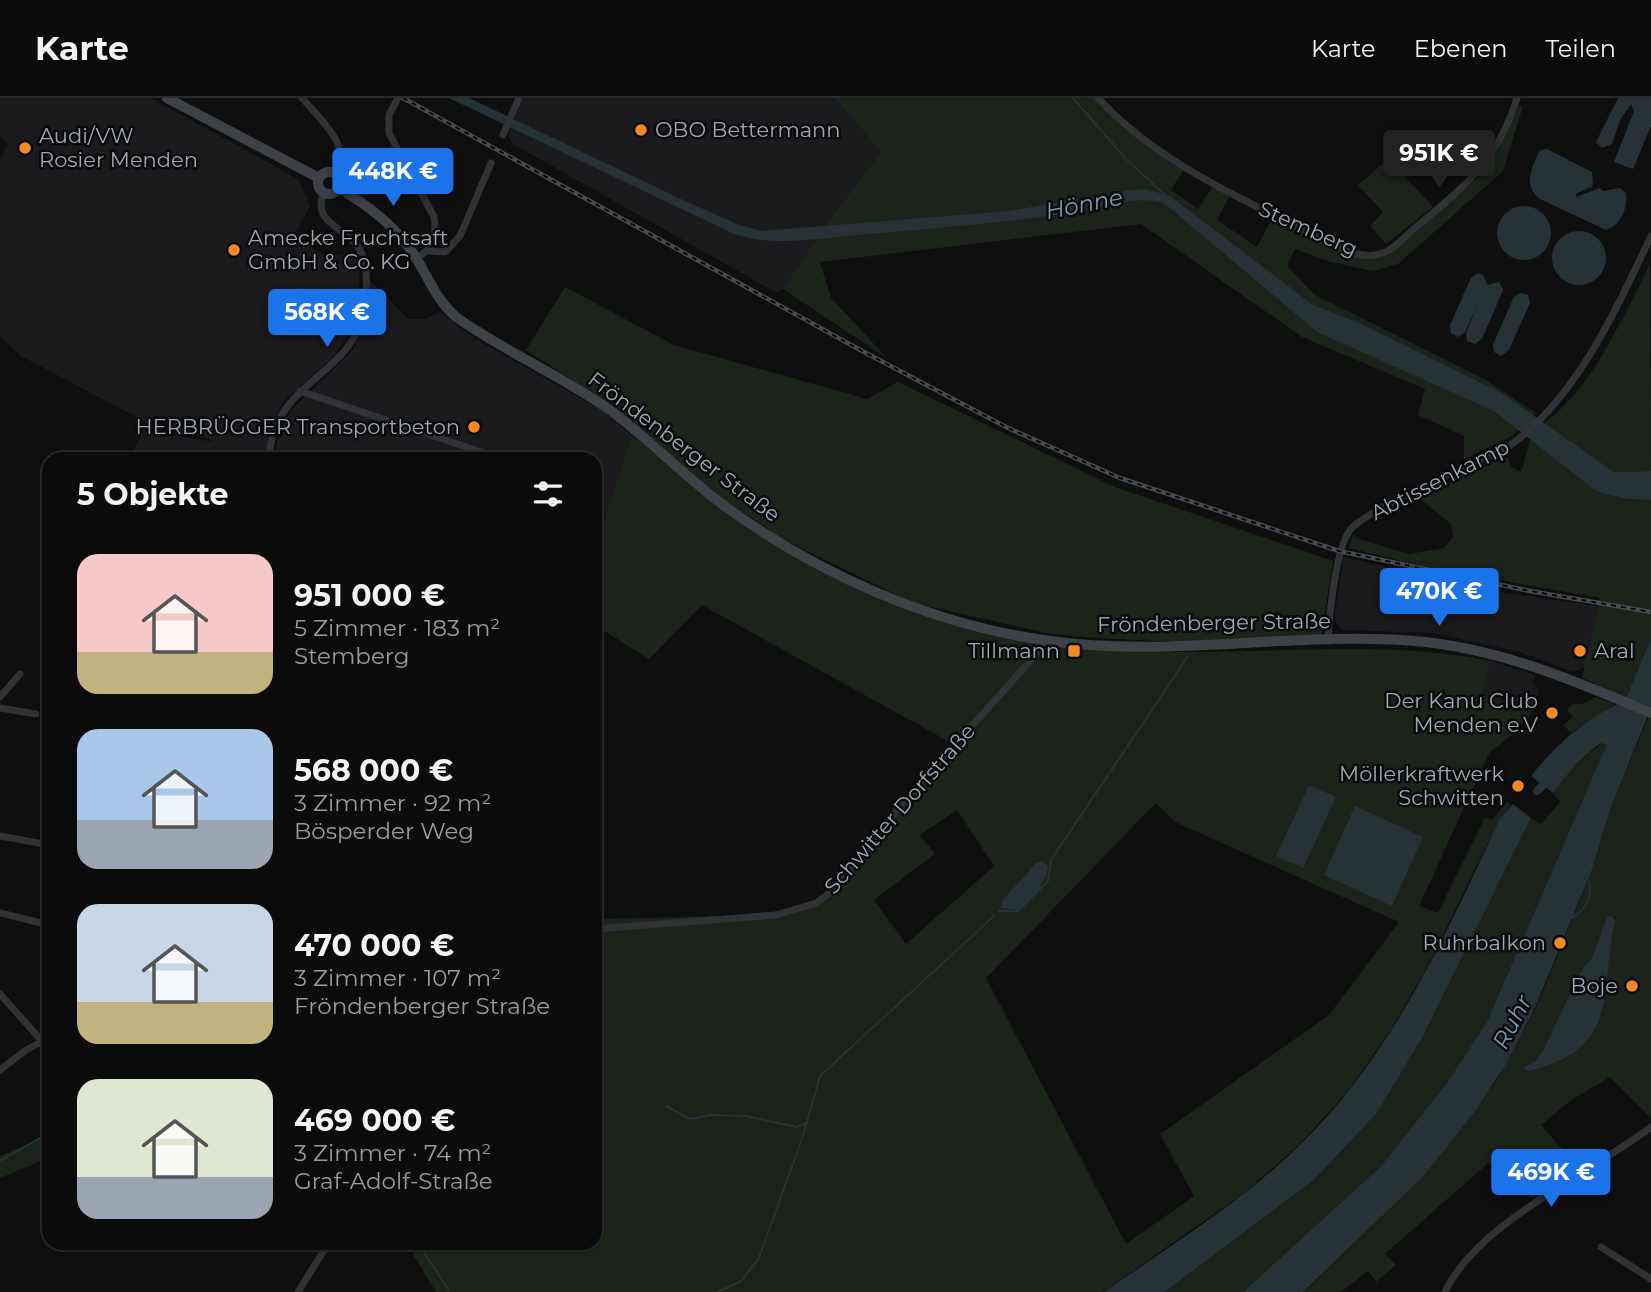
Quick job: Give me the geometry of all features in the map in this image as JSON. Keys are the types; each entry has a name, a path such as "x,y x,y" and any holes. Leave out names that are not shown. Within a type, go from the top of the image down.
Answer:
{"main road":[{"path":"167,98 319,178"},
{"path":"327,172 336,174 340,180 339,188 331,194 324,193 318,185 319,178 327,172"},
{"name":"Fröndenberger Straße","path":"339,188 385,222 416,259 438,298 456,317 608,409 719,501 785,546 842,576 905,603 987,628 1048,641 1143,647 1413,641 1476,650 1542,669 1646,711"}],"street":[{"path":"302,98 338,143 342,157 336,174"},
{"path":"398,98 389,115 389,133 433,217 435,238 428,251 416,259"},
{"path":"505,132 519,98"},
{"name":"Stemberg","path":"1098,98 1136,133 1203,178 1336,246 1367,256 1390,249 1473,179 1503,135 1517,98"},
{"path":"428,251 445,252 460,236 491,163"},
{"path":"269,452 270,439 277,420 300,391 352,343 364,309 364,260 355,243 323,216 320,206 324,193"},
{"name":"Abtissenkamp","path":"1328,641 1332,599 1349,532 1378,512 1522,436 1567,388 1591,352 1651,236"},
{"path":"300,391 481,452"},
{"name":"Schwitter Dorfstraße","path":"602,928 776,915 816,903 835,889 901,805 1048,641"},
{"path":"0,697 20,674"},
{"path":"0,708 36,715"},
{"path":"0,836 42,844"},
{"path":"0,914 42,923"},
{"path":"0,994 42,1036"},
{"path":"0,1070 42,1041"},
{"path":"1445,1292 1461,1266 1510,1221 1651,1127"},
{"path":"1601,1247 1651,1279"},
{"path":"298,1292 324,1250"}],"shaded area":[{"path":"0,98 151,98 298,179 310,206 293,238 327,257 346,253 355,255 359,269 360,302 354,326 333,357 283,402 269,430 267,452 133,452 143,431 215,442 191,431 146,422 21,356 0,337 0,159 8,144 0,136"},
{"path":"523,98 835,98 881,152 829,220 783,289 777,293 513,144 508,136"},
{"path":"835,98 1095,98 1184,169 1171,190 1198,209 1213,186 1230,195 1217,220 1257,247 1273,217 1330,248 1362,258 1377,258 1390,254 1483,173 1505,137 1519,106 1523,106 1503,171 1398,264 1373,271 1328,261 1295,249 1287,266 1315,295 1486,380 1536,413 1512,436 1464,459 1464,436 1418,415 1425,389 1302,337 1141,224 820,262 831,298 888,359 783,289 829,220 881,152"},
{"path":"1388,159 1433,207 1386,244 1370,226 1383,212 1358,185"},
{"path":"1650,264 1651,471 1614,472 1542,425 1577,392 1591,372 1605,351"},
{"path":"370,280 408,319 424,319 440,312 472,337 601,410 632,435 602,527 602,452 276,452 278,436 290,411 351,352 362,335 369,313"},
{"path":"565,287 674,345 867,399 898,382 1115,487 1333,561 1321,636 1192,642 1111,639 1052,634 913,603 785,540 720,497 610,404 526,350"},
{"path":"632,435 741,523 840,579 889,602 937,619 985,633 1085,648 1195,652 1381,649 1454,655 1491,661 1482,695 1511,703 1510,707 1531,714 1515,733 1489,753 1419,906 1438,913 1485,817 1492,820 1507,802 1511,805 1500,818 1428,966 1390,1031 1348,1091 1299,1145 1244,1193 1103,1292 436,1292 410,1250 602,1250 602,919 772,915 813,905 834,888 955,745 702,605 649,659 602,629 602,527","holes":["1156,803 1175,822 1399,922 1329,1015 1160,1134 1194,1196 1126,1244 986,978","957,810 994,866 906,944 874,900 935,854 920,835"]},
{"path":"1531,437 1597,492 1627,499 1651,500 1651,638 1626,697 1595,686 1595,683 1582,678 1600,598 1427,567 1348,548 1354,534 1356,538 1409,554 1444,548 1453,537 1451,524 1419,498 1503,456 1509,459 1511,467 1521,472"},
{"path":"1344,557 1477,589 1598,606 1585,667 1573,672 1520,652 1434,633 1342,630 1336,623 1335,612"},
{"path":"1491,661 1536,675 1533,683 1539,690 1531,714 1510,707 1511,703 1482,695"},
{"path":"1595,697 1615,704 1571,733 1563,725 1573,717 1567,710 1572,704 1582,704"},
{"path":"1651,711 1651,1118 1610,1077 1571,1100 1541,1125 1579,1168 1531,1198 1514,1179 1518,1173 1506,1162 1499,1160 1487,1164 1385,1254 1396,1265 1376,1282 1368,1271 1341,1292 1304,1292 1422,1178 1495,1083 1534,1012 1592,871 1610,810"},
{"path":"1603,742 1606,746 1599,763 1487,1022 1446,1084 1381,1166 1243,1292 1165,1292 1314,1180 1377,1113 1422,1038 1531,818 1541,824 1560,802 1553,793 1576,764"},
{"path":"42,1138 42,1161 0,1178 0,1156"}],"water":[{"name":"Hönne","path":"449,98 469,98 685,201 739,225 762,231 1009,211 1131,190 1146,189 1170,196 1313,305 1359,323 1500,392 1614,472 1651,471 1651,500 1627,499 1597,492 1494,411 1317,332 1164,203 1128,201 1070,213 991,223 811,240 747,238"},
{"path":"1618,98 1651,98 1651,126 1633,169 1614,162 1634,111 1631,104 1620,120 1612,144 1602,148 1596,142"},
{"path":"1547,149 1592,172 1593,186 1577,193 1576,197 1600,188 1603,191 1620,188 1626,193 1625,210 1616,224 1606,230 1540,199 1535,194 1531,188 1530,176 1540,150"},
{"path":"1529,206 1539,210 1547,218 1551,233 1547,248 1539,256 1519,260 1509,256 1501,248 1497,228 1501,218 1509,210"},
{"path":"1579,231 1598,239 1606,258 1598,277 1579,285 1560,277 1552,258 1560,239"},
{"path":"1478,273 1484,276 1487,285 1499,282 1503,290 1482,339 1475,344 1467,341 1466,333 1478,304 1465,332 1458,337 1451,333 1450,325 1471,278"},
{"path":"1520,293 1528,295 1530,303 1509,350 1501,356 1494,352 1493,344 1514,297"},
{"name":"Ruhr","path":"1651,638 1651,708 1610,810 1592,870 1533,1012 1506,1064 1476,1110 1422,1178 1303,1292 1243,1292 1381,1166 1446,1084 1487,1022 1606,746 1599,744 1576,764 1553,793 1531,776 1574,732 1625,700"},
{"path":"1309,785 1336,797 1303,868 1276,856"},
{"path":"1513,804 1531,818 1422,1038 1377,1113 1314,1180 1165,1292 1104,1292 1253,1186 1299,1146 1332,1111 1362,1073 1414,991 1438,949 1500,818"},
{"path":"1355,806 1423,837 1392,906 1324,875"},
{"path":"1042,861 1048,866 1041,886 1033,896 1017,910 1001,908 1003,900 1036,863"},
{"path":"1611,916 1615,920 1605,994 1601,1014 1593,1032 1579,1048 1559,1061 1529,1071 1523,1068 1536,1061 1545,1047 1581,971 1592,958 1607,917"}],"waterway":[{"path":"1073,98 1126,159 1164,194"},
{"path":"999,911 1018,911 1048,881 1051,860 1188,656"},
{"path":"1537,791 1550,779"},
{"path":"1572,918 1588,901 1588,878"},
{"path":"718,1292 741,1281 758,1260 803,1136 820,1076 994,916"},
{"path":"666,1106 690,1119 711,1115 745,1116 797,1127 806,1123"},
{"path":"0,1161 42,1137"},
{"path":"422,1250 450,1292"}],"railway":[{"path":"403,98 864,352 1008,428 1120,478 1339,551 1530,591 1651,612"}],"place":[{"name":"OBO Bettermann","path":"641,130"},
{"name":"Audi/VW Rosier Menden","path":"25,148"},
{"name":"Amecke Fruchtsaft GmbH & Co. KG","path":"234,250"},
{"name":"HERBRÜGGER Transportbeton","path":"474,427"},
{"name":"Tillmann","path":"1074,651"},
{"name":"Aral","path":"1580,651"},
{"name":"Der Kanu Club Menden e.V","path":"1552,713"},
{"name":"Möllerkraftwerk Schwitten","path":"1518,786"},
{"name":"Ruhrbalkon","path":"1560,943"},
{"name":"Boje","path":"1632,986"}]}
